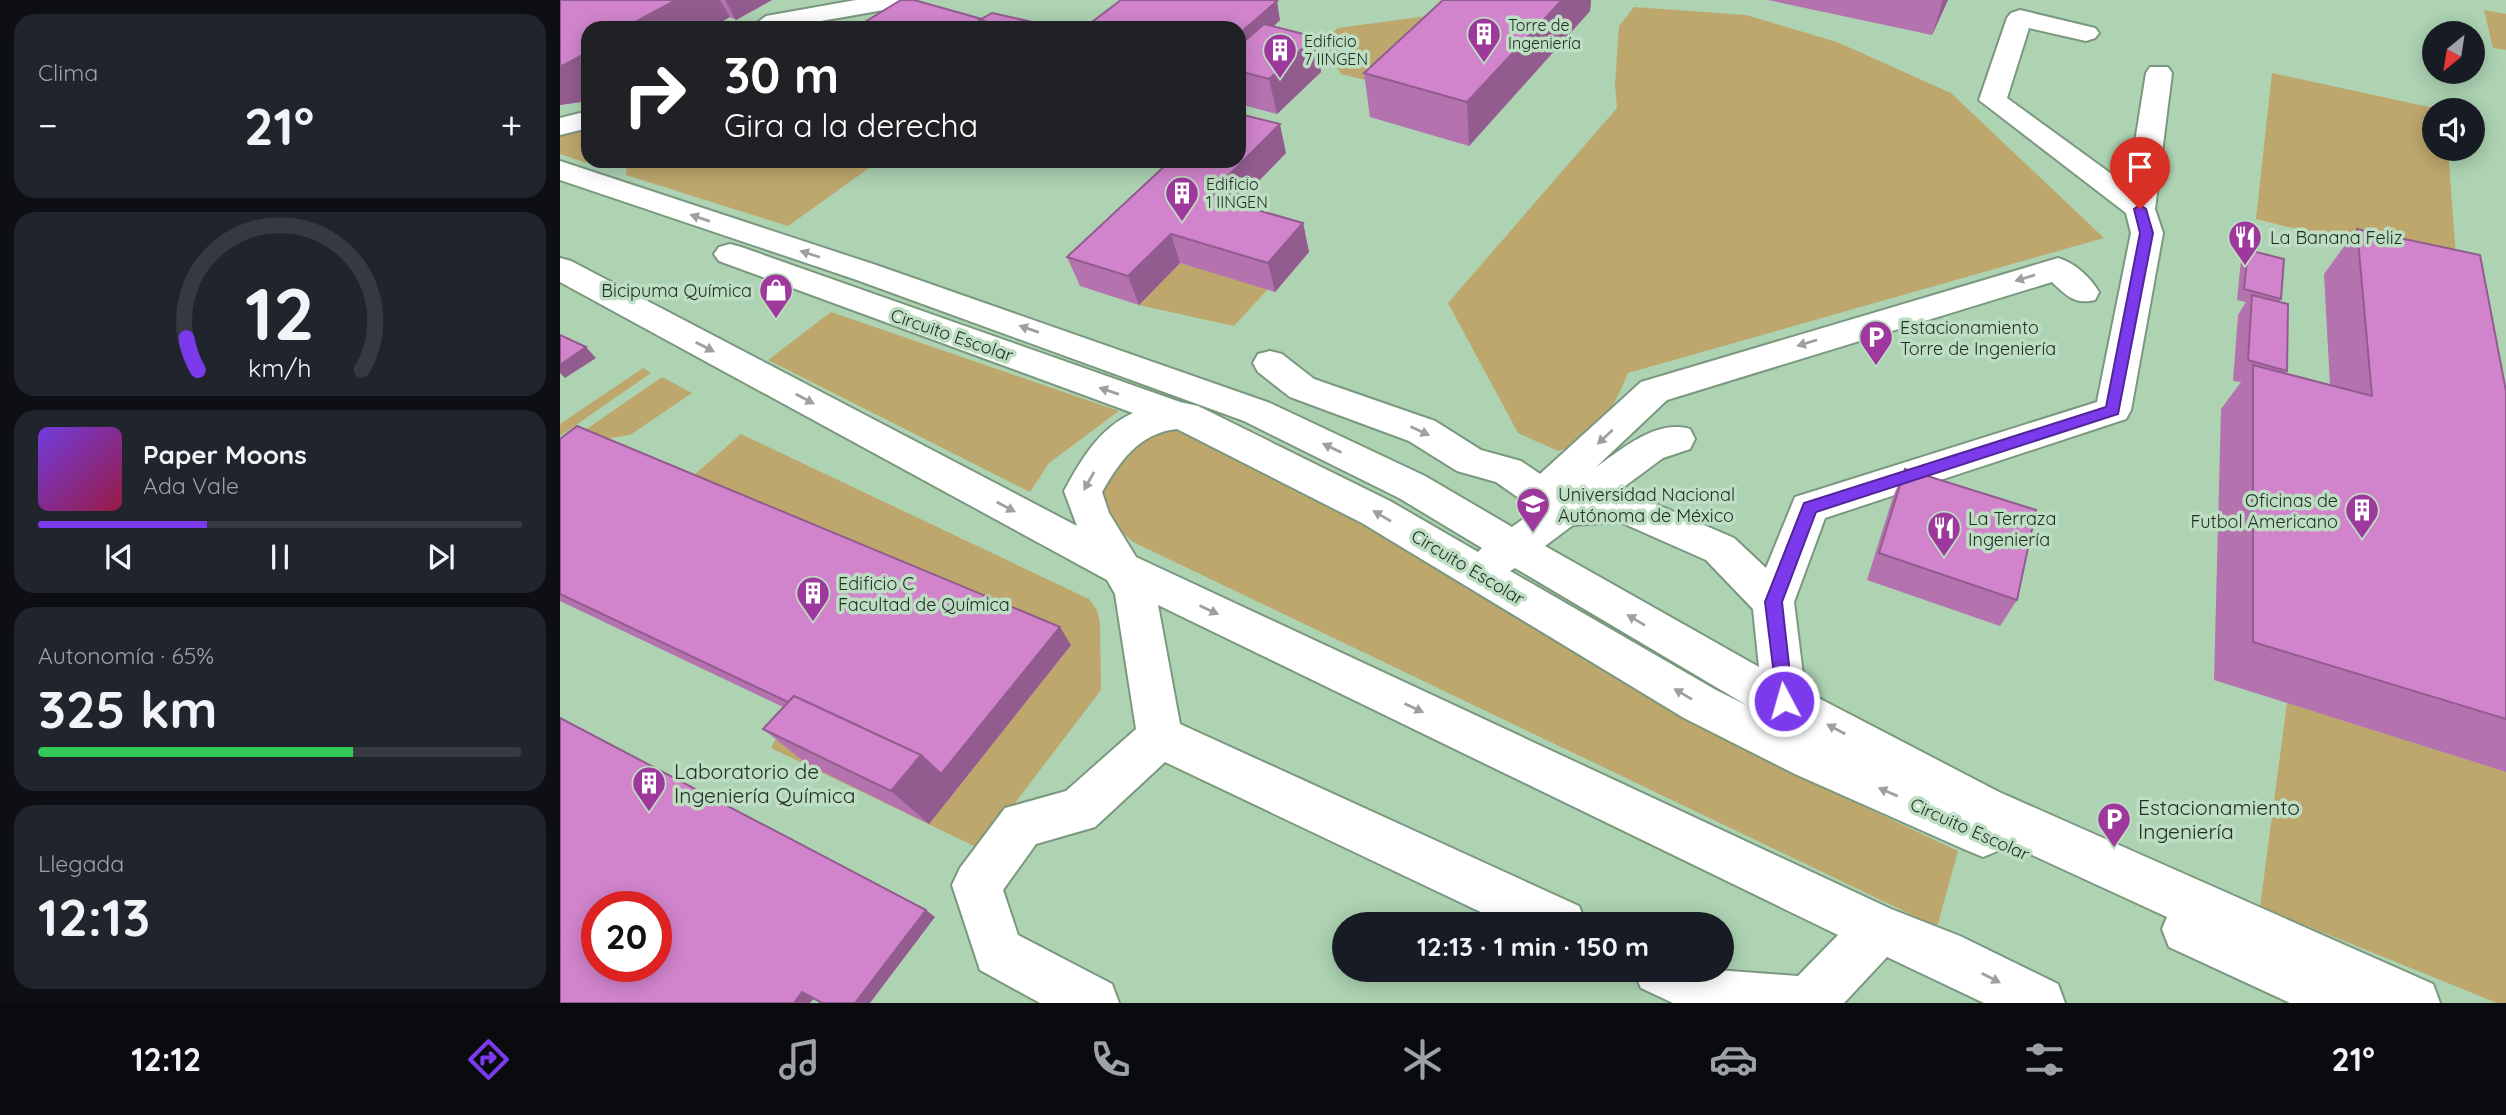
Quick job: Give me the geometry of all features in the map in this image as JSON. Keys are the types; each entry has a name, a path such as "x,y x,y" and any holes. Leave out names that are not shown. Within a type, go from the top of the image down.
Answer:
{"street":[{"path":"794,21 830,0"},
{"path":"801,21 901,0"},
{"path":"2086,33 2020,18 1993,100 2140,209"},
{"path":"1811,759 1784,701 1773,602 1809,508 2113,410 2147,233 2140,209 2159,73"},
{"path":"560,127 581,121"},
{"path":"560,170 615,188"},
{"name":"Circuito Escolar","path":"560,192 615,188 752,248 843,281 1205,425 1376,512 1700,704 1811,759 1978,819 2251,944 2349,1003"},
{"path":"560,268 1124,570 1879,929 1942,954 2039,1003"},
{"path":"1479,573 1512,546 1654,391 2058,268 2083,292"},
{"path":"843,281 1257,412 1412,487 1719,668 1784,701 1978,819"},
{"path":"1270,363 1301,388 1422,431 1469,461 1508,471 1554,502 1623,507 1720,549 1773,602"},
{"path":"1160,737 1135,592 1091,516 1083,492 1110,445 1142,422 1178,415 1257,412"},
{"path":"1554,502 1650,448 1677,439"},
{"path":"1160,737 1535,912"},
{"path":"1093,1003 998,952 977,885 1022,824 1078,811 1160,737"},
{"path":"1681,982 1715,1000 1808,1003 1879,929"},
{"path":"2251,944 2414,1003"}],"shaded area":[{"name":"Universidad Nacional Autónoma de México","path":"560,0 2506,0 2506,1003 560,1003"},
{"path":"1634,7 1746,15 1837,42 1951,93 2104,238 1628,373 1602,421 1583,439 1558,451 1518,433 1448,303 1617,108 1615,85 1619,26"},
{"path":"1472,10 1394,87 1341,74 1321,41 1338,28"},
{"path":"2484,10 2506,14 2506,50 2493,48"},
{"path":"2272,73 2422,105 2422,161 2449,161 2457,270 2256,219"},
{"path":"581,131 581,161 560,154 560,136"},
{"path":"626,168 869,168 788,226 626,175"},
{"path":"1180,263 1268,289 1234,326 1139,305"},
{"path":"831,312 1119,411 1049,463 1030,492 768,360"},
{"path":"643,368 651,373 560,436 560,424"},
{"path":"662,377 692,393 630,435 562,446"},
{"path":"1182,428 1353,516 1791,772 1958,851 1937,927 1133,542 1109,521 1099,495 1109,467 1156,430"},
{"path":"741,434 1089,599 1097,610 1100,623 1101,690 980,849 771,748 791,711 685,483"},
{"path":"2287,703 2506,772 2506,1003 2497,1003 2260,907"}],"building":[{"path":"560,0 676,0 637,21 581,21 581,56 560,66"},
{"path":"901,0 914,0 982,19 980,21 866,21"},
{"path":"1121,0 1277,1 1246,28 1246,21 1093,21"},
{"path":"1443,0 1562,0 1467,102 1364,73"},
{"path":"992,13 1028,21 984,21 980,20"},
{"path":"1264,24 1315,37 1269,79 1246,73 1246,40"},
{"path":"1246,116 1280,124 1246,158"},
{"path":"1162,168 1236,168 1208,196 1303,223 1268,263 1171,234 1128,276 1067,257"},
{"name":"Oficinas de Futbol Americano","path":"2357,229 2480,255 2506,391 2506,719 2253,642 2253,365 2372,396"},
{"path":"2248,250 2284,259 2281,299 2244,289"},
{"path":"2252,295 2288,304 2287,371 2248,360"},
{"path":"560,335 586,347 560,365"},
{"name":"Edificio C Facultad de Química","path":"577,426 1060,627 941,774 921,755 794,696 788,702 560,594 560,439"},
{"name":"La Terraza Ingeniería","path":"1905,469 2036,510 2017,600 1879,553"},
{"path":"794,696 921,755 891,791 763,729"},
{"name":"Laboratorio de Ingeniería Química","path":"560,718 926,910 855,1003 822,1003 802,992 794,1003 560,1003"}],"place":[{"name":"Torre de Ingeniería","path":"1484,64"},
{"name":"Edificio 7 IINGEN","path":"1280,80"},
{"name":"Edificio 1 IINGEN","path":"1182,223"},
{"name":"La Banana Feliz","path":"2245,267"},
{"name":"Bicipuma Química","path":"776,320"},
{"name":"Estacionamiento Torre de Ingeniería","path":"1876,367"},
{"name":"Universidad Nacional Autónoma de México","path":"1533,534"},
{"name":"Oficinas de Futbol Americano","path":"2362,540"},
{"name":"La Terraza Ingeniería","path":"1944,558"},
{"name":"Edificio C Facultad de Química","path":"813,623"},
{"name":"Laboratorio de Ingeniería Química","path":"649,813"},
{"name":"Estacionamiento Ingeniería","path":"2114,849"}],"route":[{"path":"1784,701 1773,602 1809,508 2113,410 2147,233 2140,209"}]}
